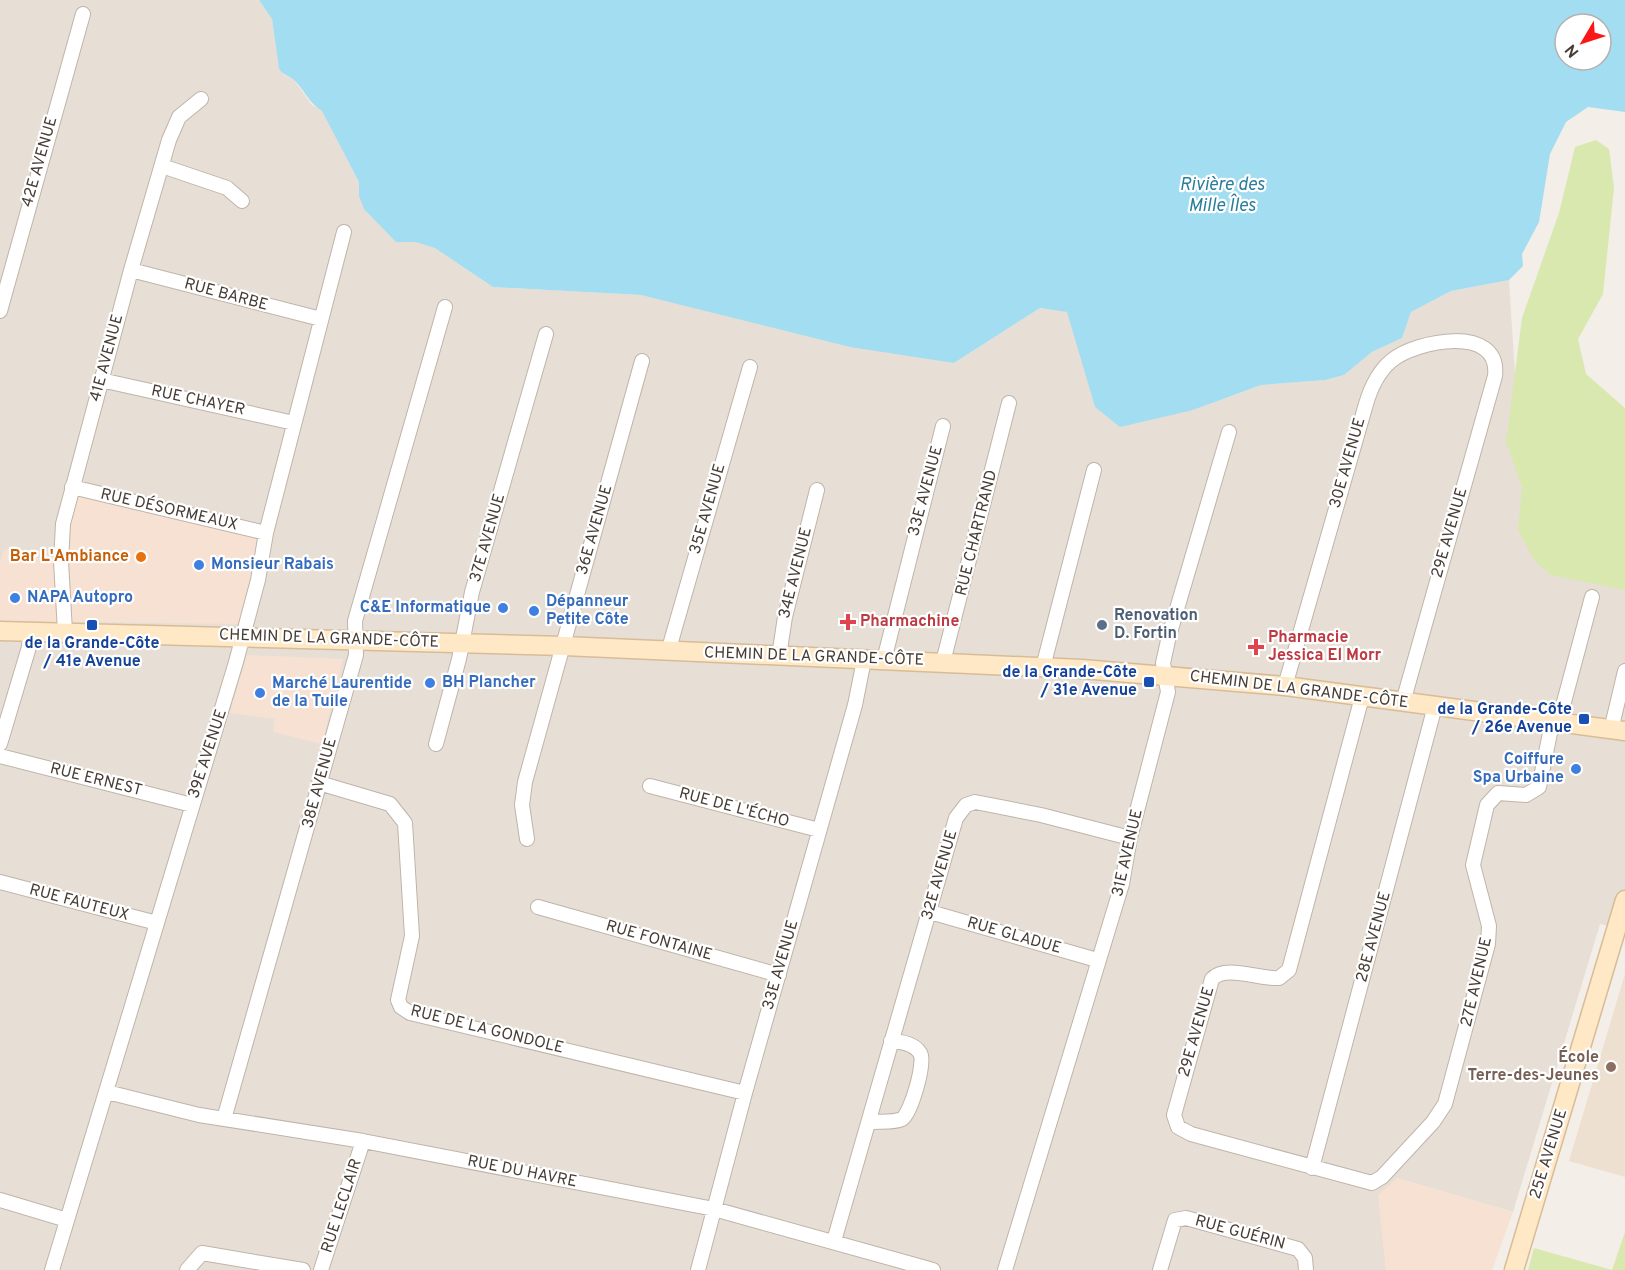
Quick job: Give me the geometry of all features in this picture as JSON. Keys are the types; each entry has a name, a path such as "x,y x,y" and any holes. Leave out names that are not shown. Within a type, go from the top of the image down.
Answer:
{"main road":[{"name":"CHEMIN DE LA GRANDE-CÔTE","path":"0,631 564,646 1043,667 1166,675 1285,687 1618,730"},
{"name":"25E AVENUE","path":"1514,1270 1625,900"}],"street":[{"name":"42E AVENUE","path":"0,312 83,14"},
{"name":"41E AVENUE","path":"65,632 61,561 63,524 72,488 169,140 179,117 201,99"},
{"path":"162,166 227,188 242,201"},
{"name":"39E AVENUE","path":"52,1270 243,636 266,533 344,232"},
{"name":"RUE BARBE","path":"131,270 321,319"},
{"name":"38E AVENUE","path":"224,1119 356,655 354,628 357,614 445,307"},
{"name":"37E AVENUE","path":"436,744 462,643 472,592 546,334"},
{"name":"30E AVENUE","path":"1285,687 1366,404 1376,379 1398,355 1423,345 1440,342 1465,342 1480,346 1489,352 1496,365"},
{"name":"36E AVENUE","path":"527,839 522,805 523,790 642,361"},
{"name":"29E AVENUE","path":"1403,702 1496,365"},
{"name":"35E AVENUE","path":"668,652 750,367"},
{"name":"RUE CHAYER","path":"101,380 294,423"},
{"name":"RUE CHARTRAND","path":"944,662 1009,403"},
{"name":"33E AVENUE","path":"884,660 943,426"},
{"name":"31E AVENUE","path":"1005,1270 1097,960 1122,884 1130,838 1168,692 1163,663 1169,636 1229,432"},
{"path":"1043,667 1094,470"},
{"name":"RUE DÉSORMEAUX","path":"72,488 266,533"},
{"name":"34E AVENUE","path":"779,656 785,617 817,490"},
{"name":"27E AVENUE","path":"1312,1168 1367,1183 1375,1182 1441,1113 1488,944 1488,921 1473,865 1485,812 1489,800 1498,793 1527,795 1537,790 1550,733 1564,702 1592,597"},
{"path":"0,744 29,647 30,631"},
{"name":"33E AVENUE","path":"698,1270 745,1093 859,689 864,660"},
{"path":"1618,730 1625,670"},
{"name":"29E AVENUE","path":"1312,1168 1186,1132 1175,1124 1174,1115 1212,979 1220,974 1229,973 1279,978 1289,970 1362,697"},
{"name":"28E AVENUE","path":"1312,1168 1435,706"},
{"name":"RUE ERNEST","path":"0,756 192,804"},
{"name":"RUE DE LA GONDOLE","path":"319,783 390,804 405,823 412,936 398,1000 401,1007 410,1013 745,1093"},
{"name":"RUE DE L'ÉCHO","path":"650,786 819,830"},
{"name":"32E AVENUE","path":"834,1241 956,818 966,805 975,802 1041,815 1130,838"},
{"name":"RUE FAUTEUX","path":"0,882 157,923"},
{"name":"RUE FONTAINE","path":"538,908 779,975"},
{"name":"RUE GLADUE","path":"930,912 1097,960"},
{"path":"870,1122 900,1120 908,1114 923,1062 920,1053 909,1044 891,1041"},
{"name":"RUE DU HAVRE","path":"107,1092 224,1119 363,1141 714,1209 933,1270"},
{"name":"RUE LECLAIR","path":"321,1270 363,1141"},
{"path":"0,1200 67,1220"},
{"name":"RUE GUÉRIN","path":"1160,1270 1175,1220 1186,1218 1298,1249 1305,1258 1306,1270"},
{"path":"187,1270 202,1253 303,1270"}],"shaded area":[{"path":"0,0 259,0 272,19 279,69 284,75 294,80 312,105 322,110 359,182 359,196 493,287 641,295 954,363 1040,308 1068,312 1095,407 1193,410 1261,385 1325,380 1344,375 1372,352 1402,338 1411,312 1451,291 1509,280 1522,487 1625,581 1625,929 1600,924 1513,1212 1397,1178 1379,1196 1386,1270 0,1270"},
{"path":"79,493 261,536 239,624 0,621 0,563 4,549 64,564 70,522"},
{"path":"247,655 343,659 322,744 273,732 275,719 230,713"},
{"name":"École Terre-des-Jeunes","path":"1625,974 1625,1177 1569,1161"},
{"path":"1397,1178 1513,1212 1492,1270 1386,1270 1378,1195"}],"green space":[{"path":"1596,140 1609,149 1614,188 1603,294 1578,339 1586,374 1625,408 1625,590 1550,575 1534,560 1518,530 1522,487 1506,442 1522,318 1559,213 1575,147"},
{"path":"1625,1232 1625,1270 1612,1270"},
{"path":"1534,1248 1612,1270 1528,1270"}],"water":[{"name":"Rivière des Mille Îles","path":"259,0 1625,0 1625,112 1588,107 1566,122 1550,154 1539,222 1522,254 1523,266 1509,280 1451,291 1411,312 1402,338 1372,352 1344,375 1325,380 1261,385 1193,410 1120,427 1095,407 1067,312 1040,308 954,363 850,347 641,295 493,287 435,248 416,242 396,242 364,209 359,196 359,182 322,111 295,81 279,69 272,19"}],"place":[{"name":"Bar L'Ambiance","path":"141,557"},
{"name":"Monsieur Rabais","path":"199,565"},
{"name":"NAPA Autopro","path":"15,598"},
{"name":"C&E Informatique","path":"503,608"},
{"name":"Dépanneur Petite Côte","path":"534,611"},
{"name":"Pharmachine","path":"848,622"},
{"name":"de la Grande-Côte / 41e Avenue","path":"92,625"},
{"name":"Renovation D. Fortin","path":"1102,625"},
{"name":"Pharmacie Jessica El Morr","path":"1256,647"},
{"name":"de la Grande-Côte / 31e Avenue","path":"1149,682"},
{"name":"BH Plancher","path":"430,683"},
{"name":"Marché Laurentide de la Tuile","path":"260,693"},
{"name":"de la Grande-Côte / 26e Avenue","path":"1584,719"},
{"name":"Coiffure Spa Urbaine","path":"1576,769"},
{"name":"École Terre-des-Jeunes","path":"1611,1067"}]}
